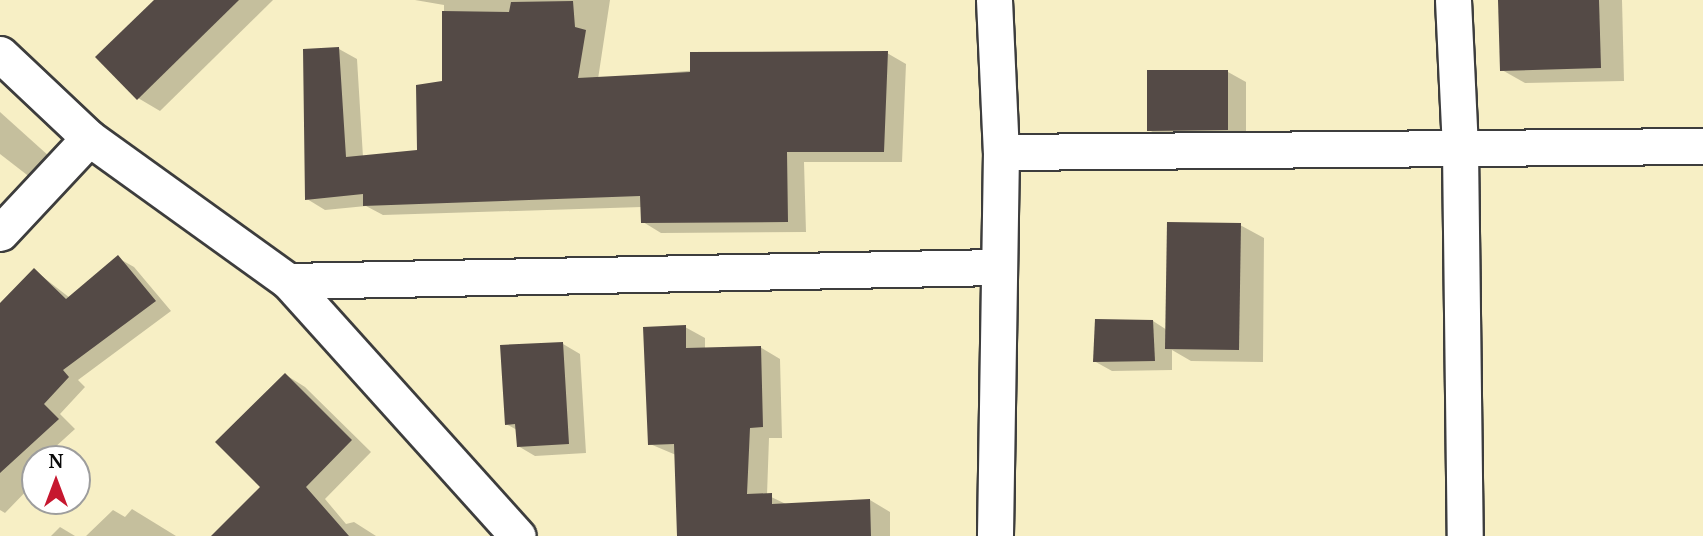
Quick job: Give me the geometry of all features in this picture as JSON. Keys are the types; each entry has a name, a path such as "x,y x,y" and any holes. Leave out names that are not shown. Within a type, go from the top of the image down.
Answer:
{"street":[{"path":"994,0 1001,152 996,267 995,536"},
{"path":"1453,0 1460,149 1465,536"},
{"path":"0,54 89,138 288,281 518,536"},
{"path":"0,233 89,138"},
{"path":"1001,152 1703,146"},
{"path":"288,281 996,267"}],"shaded area":[{"path":"0,0 1703,0 1703,536 0,536"}],"building":[{"path":"154,0 239,0 137,100 95,57"},
{"path":"1498,0 1599,0 1601,68 1500,71"},
{"path":"573,1 575,27 586,30 578,78 690,72 690,52 888,51 884,152 787,152 788,222 641,223 640,196 363,206 363,194 305,200 303,49 339,47 346,157 417,150 416,85 442,81 442,11 509,12 511,2"},
{"path":"1147,70 1228,70 1228,130 1147,131"},
{"path":"1167,222 1241,223 1239,350 1165,349"},
{"path":"118,255 156,301 63,370 69,377 44,404 59,419 31,445 21,445 21,454 0,473 0,303 34,268 66,299"},
{"path":"1095,319 1153,320 1155,361 1093,362"},
{"path":"686,325 686,348 761,346 763,427 750,428 747,494 772,493 772,504 870,499 871,536 677,536 674,444 648,445 643,327"},
{"path":"563,342 569,444 517,447 515,424 505,425 500,345"},
{"path":"285,373 352,440 306,487 349,536 211,536 260,487 215,442"}]}
